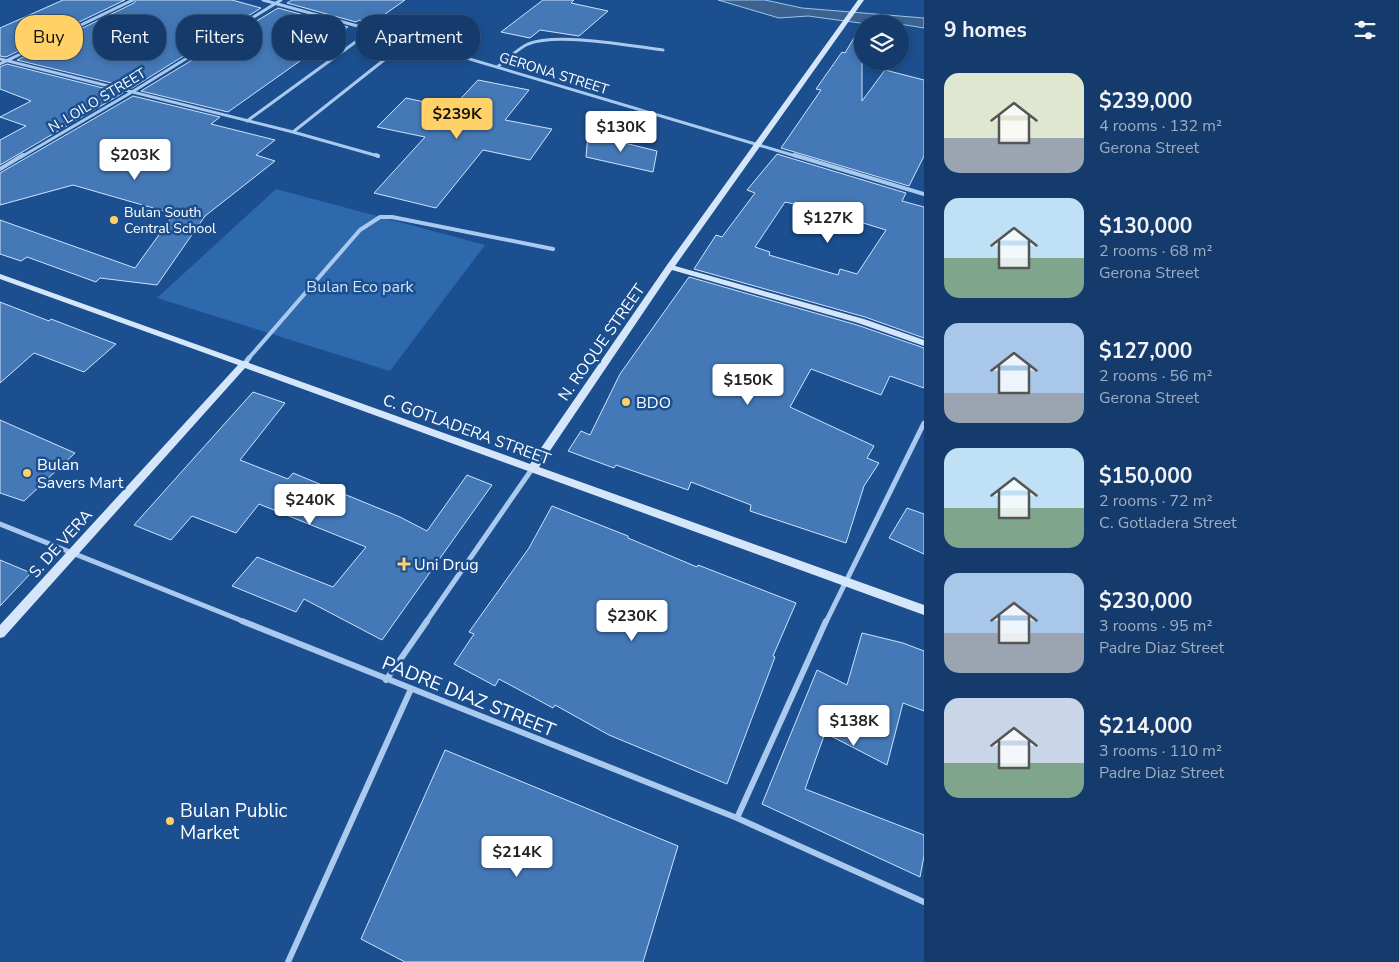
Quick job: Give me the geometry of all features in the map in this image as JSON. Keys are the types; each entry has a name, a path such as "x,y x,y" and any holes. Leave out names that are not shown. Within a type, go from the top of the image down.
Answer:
{"street":[{"path":"0,64 132,0"},
{"name":"GERONA STREET","path":"263,0 356,26"},
{"name":"N. LOILO STREET","path":"0,169 132,92 281,0"},
{"name":"N. ROQUE STREET","path":"386,680 670,267 859,2"},
{"path":"497,67 529,43 538,42 584,41 664,50"},
{"path":"247,120 356,42"},
{"path":"0,59 247,120 378,156"},
{"path":"292,132 384,60"},
{"name":"GERONA STREET","path":"473,60 924,194"},
{"path":"245,363 360,230 380,217 392,216 553,249"},
{"path":"670,267 861,321 924,343"},
{"name":"C. GOTLADERA STREET","path":"0,276 924,610"},
{"name":"S. DE VERA","path":"0,633 245,363"},
{"path":"737,818 844,582 924,423"},
{"name":"PADRE DIAZ STREET","path":"0,524 386,680 737,818 924,902"},
{"path":"288,962 411,689"}],"green space":[{"name":"Bulan Eco park","path":"276,189 485,245 390,371 157,298"}],"shaded area":[{"path":"718,0 765,0 802,8 887,15 854,15 854,22 808,16 779,18"},
{"path":"909,17 924,18 924,28 909,26"}],"building":[{"path":"63,0 125,0 83,20 83,15 29,15"},
{"path":"136,0 232,0 261,8 250,15 176,15 177,60 132,88 17,60 83,60 83,28 93,23 93,60 166,60 166,15 109,15 134,3"},
{"path":"292,0 405,0 384,15 356,15 356,22 346,19 346,15 331,15 287,3"},
{"path":"543,0 574,0 571,3 608,11 579,36 540,30 530,38 501,32"},
{"path":"278,8 304,15 272,15 272,60 301,60 228,112 141,91 192,60 262,60 262,18"},
{"path":"15,21 15,53 6,57 0,56 0,28"},
{"path":"854,38 854,70 862,70 862,101 885,70 924,80 924,156 909,186 781,148 821,90 816,89 842,52 845,53"},
{"path":"7,64 123,93 0,165 0,140 26,126 0,117 31,101 0,89 0,67"},
{"path":"478,80 529,90 505,120 552,129 530,160 483,150 436,208 374,193 425,137 377,127 406,98 452,108"},
{"name":"Bulan South Central School","path":"133,96 220,117 211,124 275,140 256,155 275,161 205,216 157,285 100,278 96,282 27,257 21,261 0,254 0,220 135,268 174,214 73,185 0,205 0,173"},
{"path":"588,134 657,151 653,172 586,157"},
{"path":"777,154 906,193 902,201 924,207 924,338 865,317 694,269 716,235 722,237 755,193 747,190","holes":["785,202 794,204 795,202 886,230 857,274 840,269 838,275 769,255 770,252 755,247"]},
{"path":"689,277 857,325 924,348 924,388 890,376 881,395 811,369 790,407 874,446 867,458 879,463 864,486 846,543 750,511 751,505 691,482 688,490 616,465 614,468 568,451 581,431 590,435 620,374"},
{"path":"0,302 116,344 84,372 34,353 0,383"},
{"path":"253,392 285,403 240,460 288,479 293,473 400,517 427,531 467,475 492,485 382,640 304,599 296,612 232,586 257,557 333,587 366,547 259,504 236,533 192,516 171,540 134,525"},
{"name":"Bulan Savers Mart","path":"0,420 75,453 24,501 0,493"},
{"path":"552,506 628,536 628,538 697,567 698,565 796,603 773,656 775,657 727,784 609,735 555,705 553,708 499,679 495,686 454,664 474,634 469,632 529,548"},
{"path":"907,508 924,514 924,554 889,538"},
{"path":"0,560 31,573 0,606"},
{"path":"862,633 903,643 924,651 924,711 903,703 887,765 825,733 805,789 924,835 924,856 920,877 762,804 817,670 847,685"},
{"path":"445,750 678,846 643,962 405,962 361,939"}],"place":[{"name":"Bulan South Central School","path":"114,220"},
{"name":"BDO","path":"626,402"},
{"name":"Bulan Savers Mart","path":"27,473"},
{"name":"Uni Drug","path":"404,564"},
{"name":"Bulan Public Market","path":"170,821"}]}
